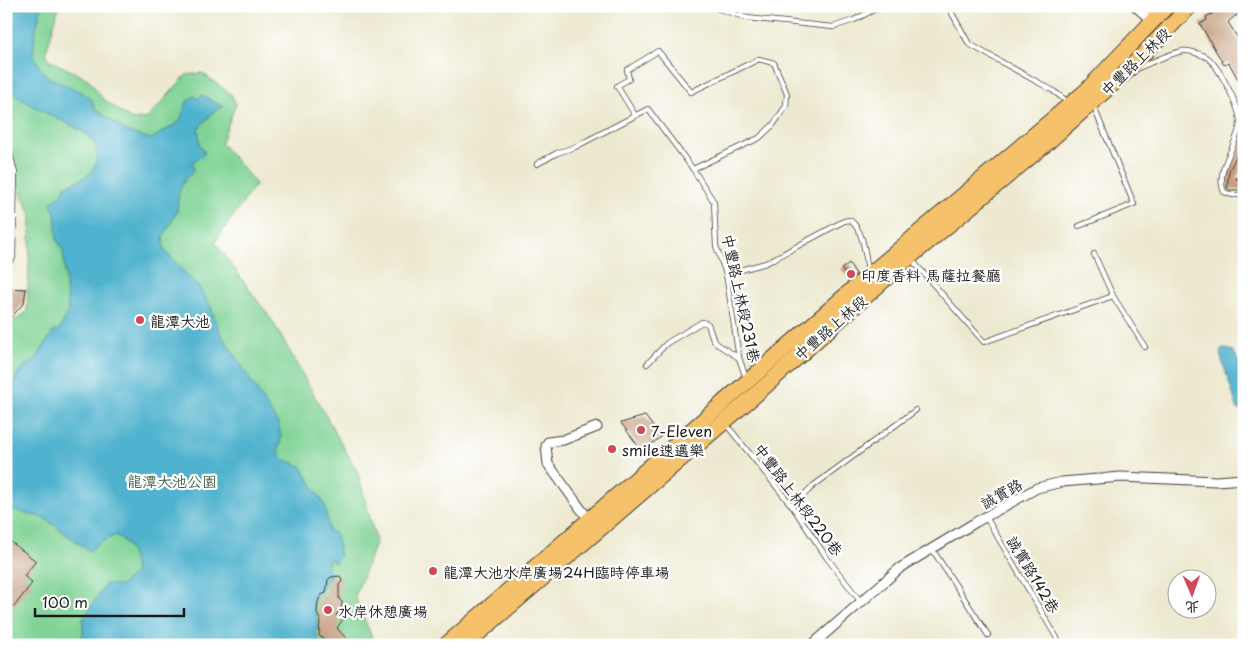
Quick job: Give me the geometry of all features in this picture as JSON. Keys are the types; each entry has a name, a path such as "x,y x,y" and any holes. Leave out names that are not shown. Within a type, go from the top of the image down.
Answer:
{"main road":[{"name":"中豐路上林段","path":"1089,96 1166,6"},
{"name":"中豐路上林段","path":"465,645 719,416 747,381 868,275 1089,96 1125,73 1190,6"},
{"name":"中豐路上林段","path":"446,645 589,520 719,416 754,396 910,257 1047,143 1074,109"}],"street":[{"path":"1135,6 1152,21"},
{"path":"589,520 548,464 546,446 548,442 563,440 597,427"},
{"name":"誠實路","path":"812,645 900,568 1038,488 1062,482 1121,477 1216,481 1244,479"}],"lane":[{"path":"715,6 747,18 833,27 854,20 881,6"},
{"path":"948,6 969,44 1052,90 1074,109"},
{"path":"1125,73 1184,50 1208,58 1231,90 1241,121 1235,144 1223,170 1221,185 1224,192 1232,195 1244,195"},
{"path":"537,164 557,153 575,147 635,115 617,86 628,79 628,70 658,51 691,92 759,59 774,62 787,94 786,106 773,125 759,138 693,169"},
{"path":"1080,226 1134,204 1089,96"},
{"name":"中豐路上林段231巷","path":"635,115 648,109 693,169 714,202 716,246 726,274 739,358 754,396"},
{"path":"6,138 15,173 13,258 6,266"},
{"path":"726,274 766,263 844,221 850,220 855,224 863,242 868,275"},
{"path":"1094,254 1113,296 1145,347"},
{"path":"910,257 984,342 1113,296"},
{"path":"647,364 667,343 702,322 708,324 713,339 717,344 739,358"},
{"path":"792,506 813,486 916,410"},
{"name":"中豐路上林段220巷","path":"719,416 792,506 827,558 862,603"},
{"name":"誠實路142巷","path":"986,517 1061,645"},
{"path":"932,549 988,635"}],"green space":[{"name":"龍潭大池","path":"6,6 59,6 46,52 49,60 88,79 102,98 132,120 148,118 186,75 202,73 231,94 236,104 221,143 256,184 215,242 273,322 358,473 376,541 355,596 375,645 6,645 6,327 27,312 31,215 20,190 6,142"}],"water":[{"name":"龍潭大池","path":"6,6 42,6 36,28 33,52 39,66 48,77 83,93 92,100 95,109 128,132 151,139 180,121 187,101 195,96 198,99 202,95 223,107 213,112 198,129 200,145 205,153 192,163 194,171 185,179 179,192 177,212 163,237 164,250 200,289 211,307 220,332 279,425 281,439 278,450 281,458 301,466 325,506 329,531 336,534 340,557 334,563 333,560 329,560 326,569 330,571 330,578 324,582 314,602 317,635 323,645 75,645 83,635 83,619 106,584 120,586 135,573 134,562 128,546 116,535 99,543 89,551 44,518 8,509 6,511 6,401 15,394 14,384 17,374 24,366 34,362 53,332 60,329 68,311 63,250 57,240 55,213 50,203 63,193 65,186 89,174 97,160 97,151 91,138 86,134 32,105 6,87"},
{"path":"1222,348 1233,351 1244,371 1244,407 1238,410 1220,354"}],"building":[{"path":"1226,6 1244,6 1244,14 1235,16 1228,22 1240,42 1244,43 1244,90 1229,63 1224,65 1200,24 1207,20 1206,17"},
{"path":"1244,140 1244,163 1236,179 1244,179 1244,190 1230,190 1227,188 1229,171"},
{"name":"印度香料 馬薩拉餐廳","path":"849,263 856,274 850,279 841,269"},
{"path":"6,288 26,289 24,303 6,323"},
{"name":"7-Eleven","path":"645,416 661,437 642,451 621,423"},
{"path":"6,538 36,561 24,576 32,583 14,607 6,601"},
{"name":"水岸休憩廣場","path":"340,576 342,581 339,585 339,599 342,602 342,606 336,616 345,616 337,628 352,645 329,645 325,639 319,636 318,601 321,595 326,593 328,580 331,577"}],"place":[{"name":"印度香料 馬薩拉餐廳","path":"851,274"},
{"name":"龍潭大池","path":"140,320"},
{"name":"7-Eleven","path":"641,430"},
{"name":"smile速邁樂","path":"612,449"},
{"name":"龍潭大池水岸廣場24H臨時停車場","path":"433,571"},
{"name":"水岸休憩廣場","path":"328,610"}],"park label":[{"name":"龍潭大池公園","path":"172,480"}]}
